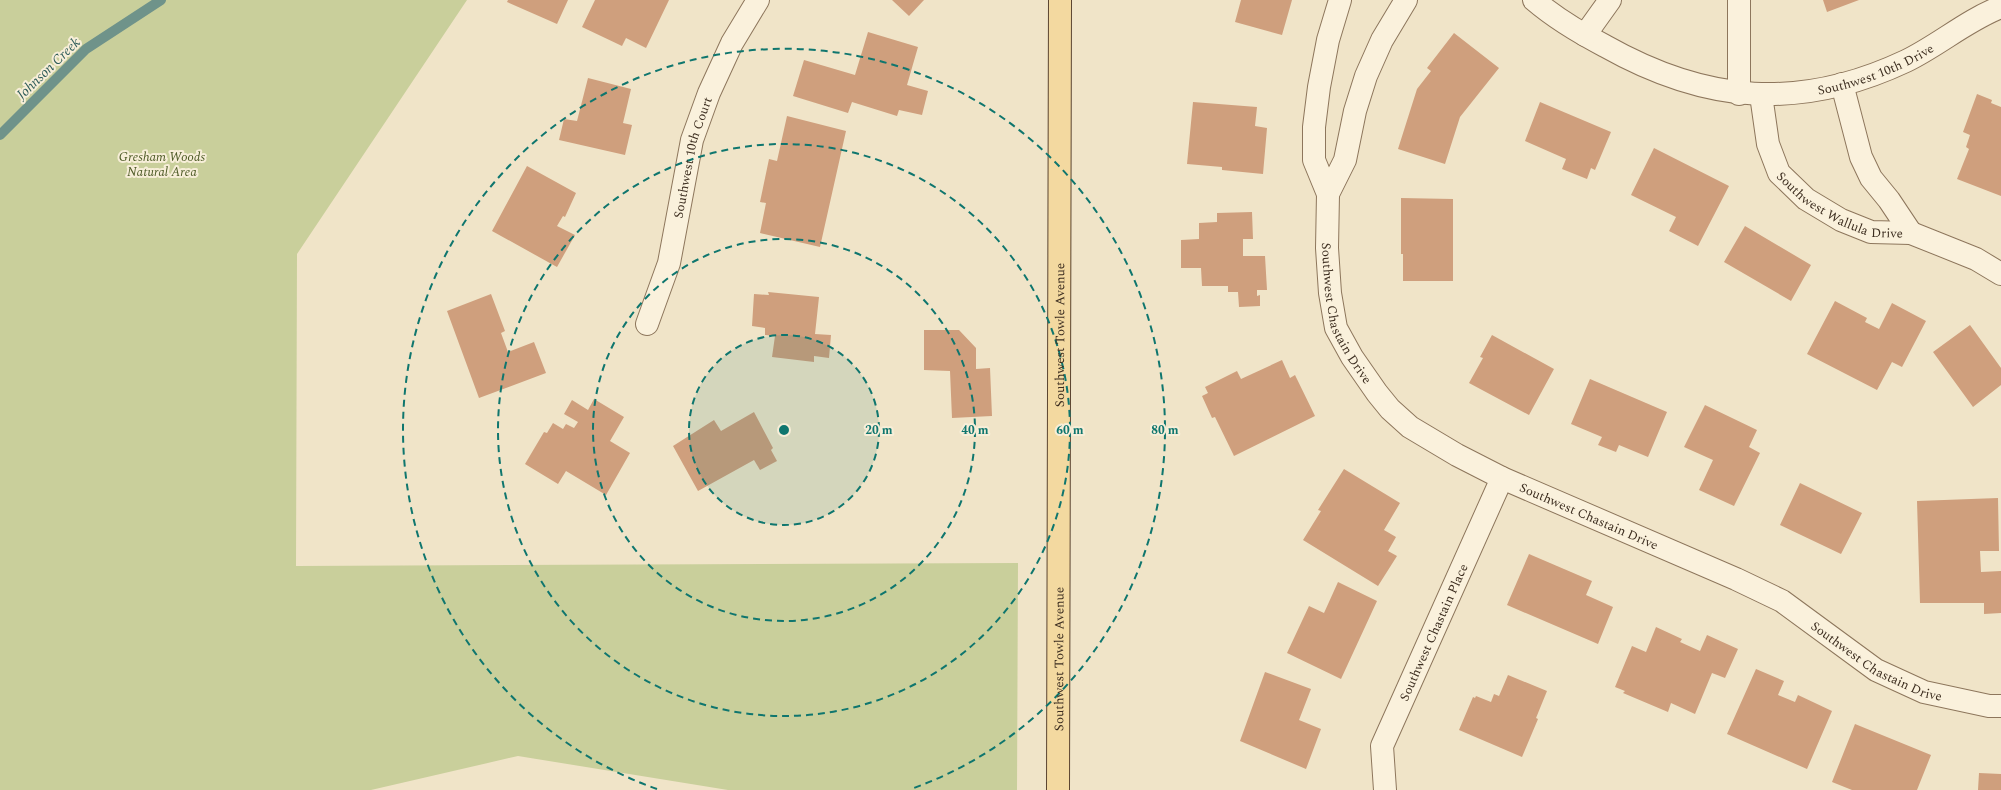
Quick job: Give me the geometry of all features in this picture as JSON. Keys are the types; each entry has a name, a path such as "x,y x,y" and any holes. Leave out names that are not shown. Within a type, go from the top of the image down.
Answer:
{"main road":[{"name":"Southwest Towle Avenue","path":"1058,790 1060,0"}],"street":[{"name":"Southwest 10th Court","path":"647,324 669,263 692,140 709,93 729,50 758,0"},
{"name":"Southwest Chastain Drive","path":"1340,0 1328,40 1319,87 1314,127 1314,160 1328,194 1327,248 1330,293 1336,328 1352,357 1390,409 1410,427 1457,455 1502,478 1736,579 1782,601 1876,670 1924,692 1989,706 2001,706"},
{"name":"Southwest Chastain Drive","path":"1328,194 1345,160 1355,111 1366,76 1382,40 1406,0"},
{"name":"Southwest 10th Drive","path":"1534,0 1585,36 1641,65 1677,79 1739,94 1761,95 1803,93 1842,84 1906,61 2001,7"},
{"path":"1585,36 1610,0"},
{"path":"1739,0 1739,94"},
{"name":"Southwest Wallula Drive","path":"1842,84 1861,157 1871,178 1889,200 1911,234"},
{"name":"Southwest Wallula Drive","path":"1761,95 1768,144 1779,173 1806,199 1841,220 1872,232 1911,234 1976,259 2001,274"},
{"name":"Southwest Chastain Place","path":"1385,790 1382,746 1502,478"}],"green space":[{"name":"Gresham Woods Natural Area","path":"0,0 467,0 297,254 296,566 1018,563 1017,790 728,790 518,756 371,790 0,790"}],"building":[{"path":"508,0 568,0 557,24 507,2"},
{"path":"595,0 669,0 646,48 626,38 622,46 582,27"},
{"path":"892,0 924,0 909,16"},
{"path":"1241,0 1292,0 1282,35 1235,22"},
{"path":"1823,0 1859,0 1827,12"},
{"path":"868,32 918,47 907,85 928,91 922,115 899,110 897,116 852,102 848,113 793,96 804,60 855,75"},
{"path":"1454,33 1499,68 1460,117 1445,164 1398,149 1417,89 1431,71 1427,68"},
{"path":"588,78 631,89 623,123 632,125 625,155 559,140 564,119 577,121"},
{"path":"1977,94 1992,100 1991,103 2001,107 2001,196 1957,179 1969,149 1966,147 1970,135 1963,132"},
{"path":"1193,102 1257,107 1255,126 1267,128 1263,174 1222,170 1222,167 1187,164"},
{"path":"1540,102 1611,132 1595,170 1591,168 1587,179 1562,169 1566,159 1525,141"},
{"path":"787,116 846,131 820,247 760,233 766,203 760,202 769,159 777,161"},
{"path":"1654,148 1729,186 1698,246 1669,231 1676,217 1631,195"},
{"path":"527,166 576,193 565,217 563,216 557,226 575,235 557,267 492,231"},
{"path":"1401,198 1453,199 1453,281 1403,281 1403,254 1401,254"},
{"path":"1252,212 1253,239 1243,239 1243,256 1265,256 1267,290 1257,290 1257,296 1260,295 1260,306 1239,307 1238,292 1228,292 1228,286 1202,286 1201,268 1181,268 1181,240 1199,239 1199,223 1217,222 1217,213"},
{"path":"1745,226 1811,265 1791,301 1724,262"},
{"path":"768,292 819,297 815,334 831,335 829,358 814,356 814,362 772,357 775,336 765,335 765,328 752,326 754,294 769,295"},
{"path":"491,294 505,331 501,333 508,352 534,342 546,373 479,398 447,311"},
{"path":"1835,301 1867,318 1865,322 1879,329 1892,303 1926,321 1902,367 1892,362 1877,390 1807,354"},
{"path":"1970,325 2001,368 2001,385 1973,407 1933,352"},
{"path":"924,330 959,330 976,348 976,369 990,368 992,416 952,418 950,371 924,370"},
{"path":"1492,335 1554,369 1529,415 1469,383 1483,358 1480,357"},
{"path":"1282,360 1290,378 1295,375 1315,416 1234,456 1215,417 1212,418 1202,396 1208,393 1205,387 1237,371 1241,379"},
{"path":"1590,379 1667,412 1648,457 1619,445 1616,452 1598,445 1602,437 1571,424"},
{"path":"594,399 624,417 610,441 630,453 606,495 566,471 558,484 525,464 544,432 547,433 553,423 563,429 566,424 574,428 578,422 564,414 572,400 588,410"},
{"path":"1705,405 1757,430 1749,447 1760,453 1734,506 1699,490 1713,460 1684,447"},
{"path":"754,412 773,448 771,450 777,461 760,470 754,460 698,491 673,446 714,420 721,431"},
{"path":"1344,469 1400,503 1384,530 1396,537 1388,551 1397,556 1378,586 1303,540 1321,511 1318,510"},
{"path":"1800,483 1862,513 1841,554 1780,525"},
{"path":"1998,498 1999,551 1980,551 1981,572 2001,571 2001,613 1984,614 1984,603 1920,603 1917,501"},
{"path":"1529,554 1592,581 1586,595 1613,607 1598,644 1507,605"},
{"path":"1338,582 1377,601 1341,679 1287,653 1309,606 1324,613"},
{"path":"1656,627 1682,639 1680,642 1700,651 1707,635 1738,649 1725,678 1712,673 1695,714 1671,703 1668,712 1623,693 1625,691 1615,687 1632,646 1646,652"},
{"path":"1756,669 1784,681 1778,695 1795,702 1798,695 1832,711 1807,769 1727,734"},
{"path":"1265,672 1311,689 1299,720 1321,729 1306,769 1240,741"},
{"path":"1508,675 1547,691 1536,718 1538,719 1522,757 1459,730 1473,697 1475,698 1476,696 1491,702 1494,694 1499,696"},
{"path":"1855,724 1931,755 1917,790 1852,790 1832,782"},
{"path":"1979,773 2001,774 2001,790 1978,790"}],"waterway":[{"name":"Johnson Creek","path":"0,135 86,49 161,0"}]}
